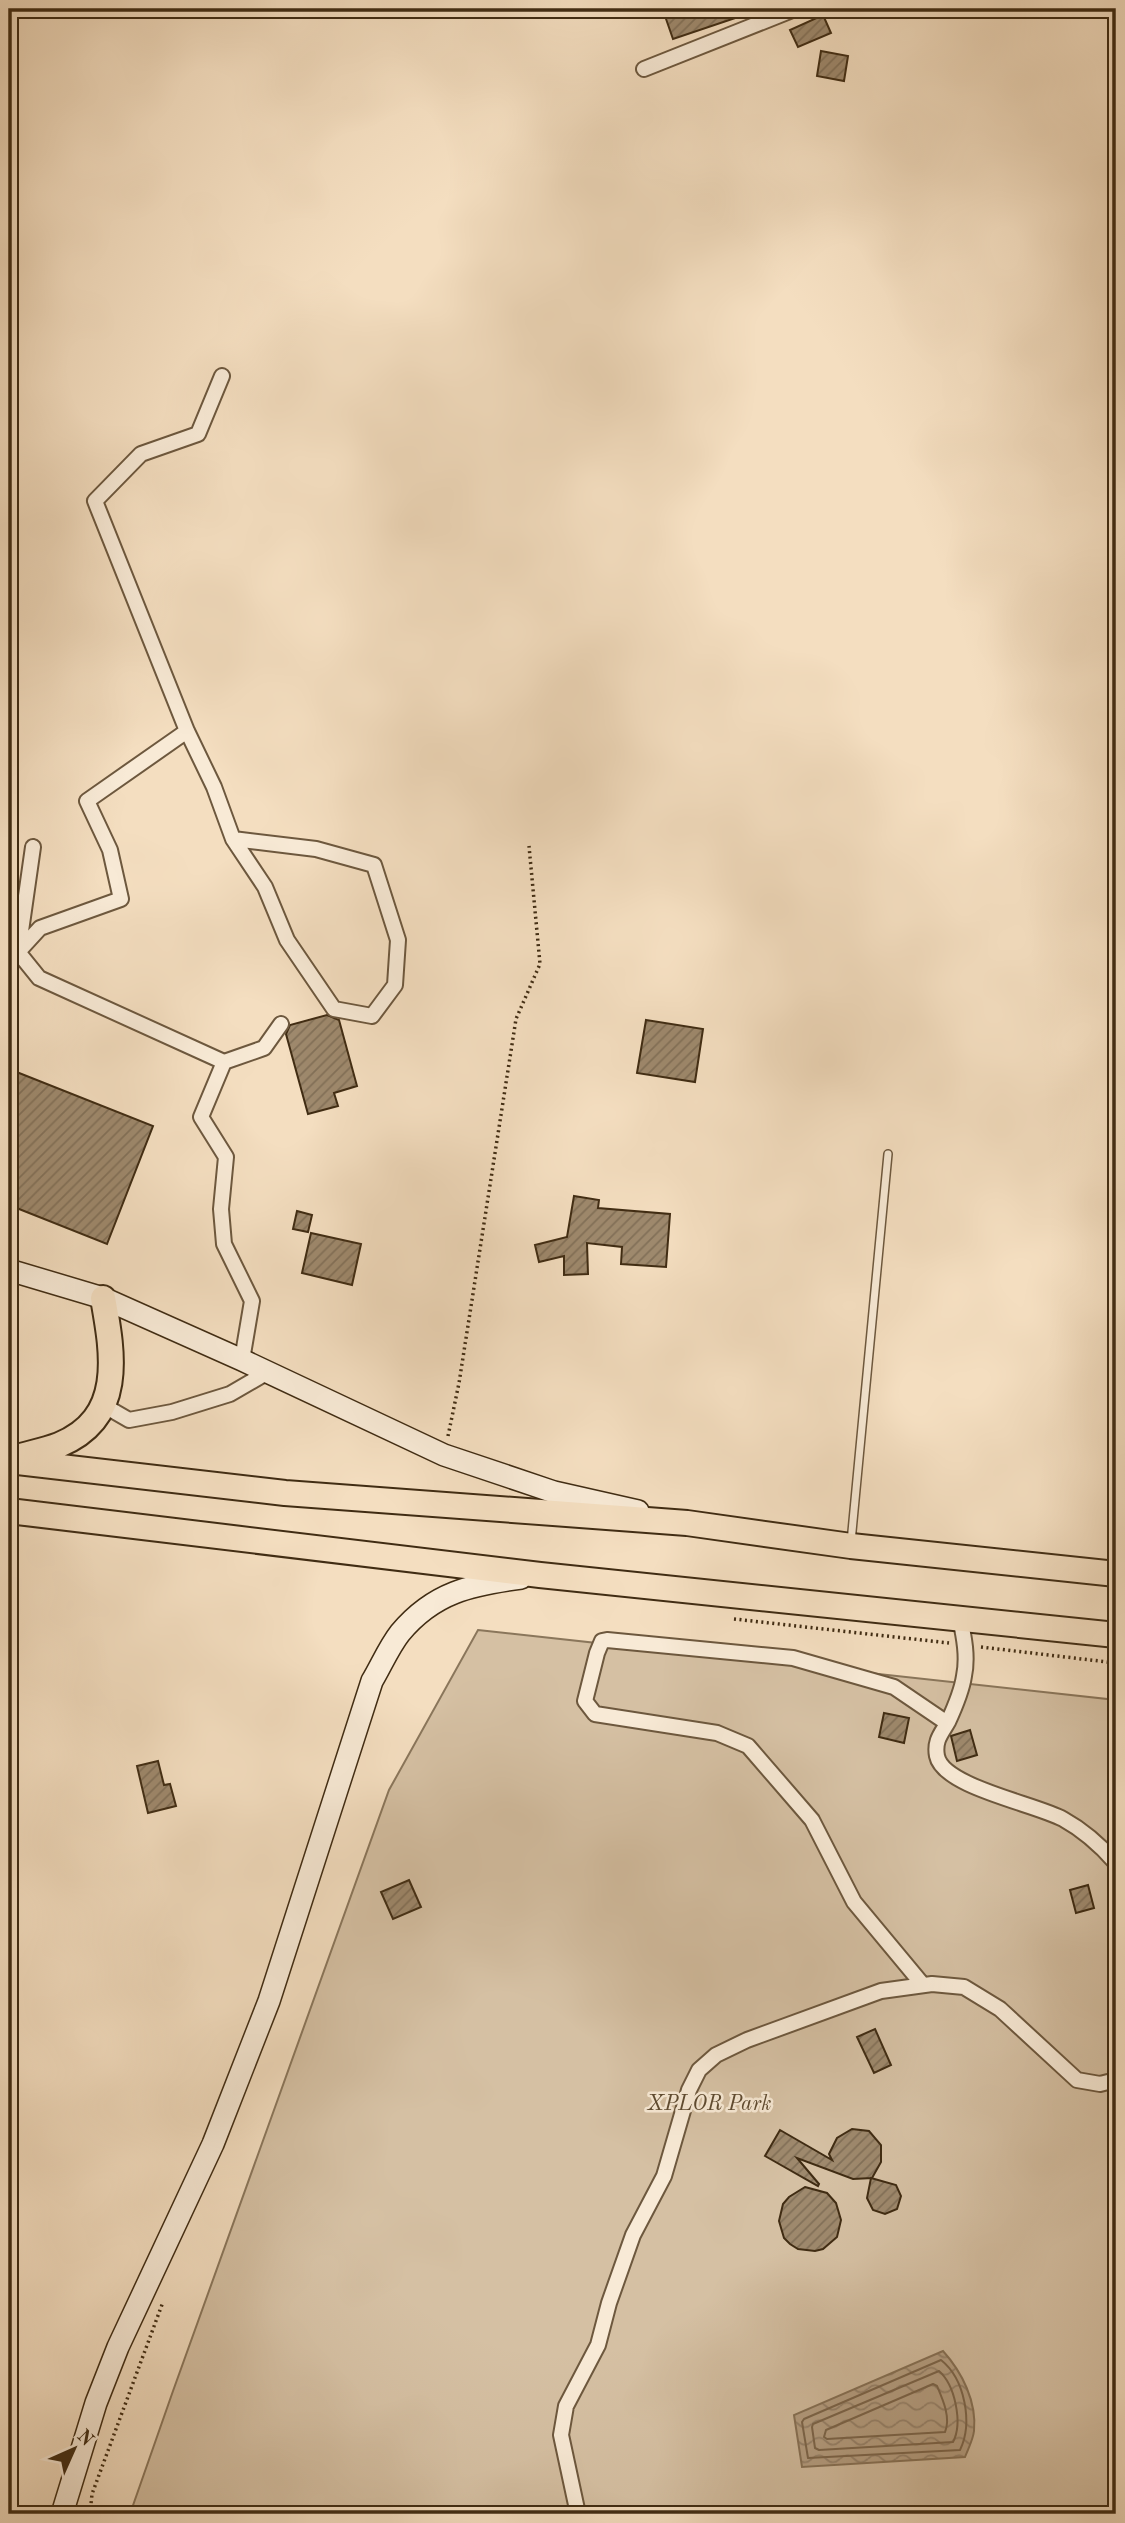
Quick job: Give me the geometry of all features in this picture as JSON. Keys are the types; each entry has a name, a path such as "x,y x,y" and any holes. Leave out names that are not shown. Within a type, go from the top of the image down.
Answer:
{"highway":[{"path":"9,1461 60,1445 79,1434 103,1405 111,1386 112,1361 103,1298"},
{"path":"9,1461 285,1493 687,1523 851,1546 1116,1574"},
{"path":"9,1511 540,1575 1116,1635"}],"main road":[{"path":"9,1270 103,1298 444,1455 554,1492 687,1523"},
{"path":"61,2513 96,2403 118,2347 213,2144 269,2001 372,1681 399,1634 420,1614 452,1592 478,1584 540,1575"}],"street":[{"path":"644,69 795,9"},
{"path":"222,376 198,434 141,454 95,501 187,732 214,787 233,839 265,887 288,940 334,1009 372,1016 395,985 398,940 374,865 316,849 233,839"},
{"path":"18,952 40,928 121,900 110,850 87,801 187,732"},
{"path":"33,847 18,952 39,978 224,1062 264,1048 281,1024"},
{"path":"224,1062 201,1117 226,1157 221,1209 224,1244 251,1301 242,1360"},
{"path":"103,1405 129,1420 172,1412 230,1394 268,1372"},
{"path":"960,1618 966,1645 964,1677 947,1723 938,1734 937,1755 943,1768 949,1775 1061,1818 1088,1836 1116,1863"},
{"path":"923,1985 854,1902 812,1820 748,1746 717,1733 595,1714 585,1701 597,1653 602,1642 607,1640 793,1658 894,1687 947,1723"},
{"path":"578,2514 561,2435 566,2406 598,2345 609,2303 633,2235 664,2176 689,2090 699,2070 716,2055 747,2040 881,1991 932,1984 964,1987 1000,2009 1077,2080 1100,2084 1116,2080"}],"lane":[{"path":"851,1546 888,1154"}],"path":[{"path":"444,1455 459,1383 516,1019 540,964 529,846"},
{"path":"723,1618 1116,1662"},
{"path":"90,2514 92,2494 164,2298"}],"green space":[{"name":"XPLOR Park","path":"478,1630 1116,1700 1116,2514 130,2514 389,1790"}],"water":[{"path":"943,2351 962,2378 971,2398 973,2434 965,2457 802,2467 794,2415"}],"building":[{"path":"689,9 759,10 673,39 665,16"},
{"path":"823,15 831,33 798,47 790,30"},
{"path":"821,51 848,56 844,81 817,76"},
{"path":"327,1015 339,1020 357,1086 334,1093 338,1106 308,1114 286,1034 290,1025"},
{"path":"646,1020 703,1029 695,1082 637,1073"},
{"path":"9,1069 153,1126 107,1244 9,1205"},
{"path":"574,1196 599,1200 598,1208 670,1214 666,1267 621,1264 622,1247 587,1243 588,1274 564,1275 564,1256 539,1262 535,1245 567,1237"},
{"path":"297,1211 312,1215 308,1232 293,1229"},
{"path":"311,1233 361,1244 352,1285 302,1273"},
{"path":"884,1713 909,1718 904,1743 879,1737"},
{"path":"970,1730 977,1755 957,1761 951,1736"},
{"path":"158,1761 164,1785 170,1784 176,1806 148,1813 137,1766"},
{"path":"409,1880 421,1907 393,1919 381,1892"},
{"path":"1088,1885 1094,1908 1076,1913 1070,1890"},
{"path":"875,2029 891,2065 874,2073 857,2037"},
{"path":"852,2129 869,2131 881,2145 881,2162 872,2178 853,2179 797,2158 818,2186 765,2156 780,2130 832,2160 829,2154 837,2138"},
{"path":"871,2178 896,2185 901,2196 897,2209 885,2214 873,2210 867,2198"},
{"path":"805,2187 827,2193 836,2203 841,2220 837,2237 823,2249 815,2251 798,2249 790,2244 784,2238 779,2221 783,2204"}]}
